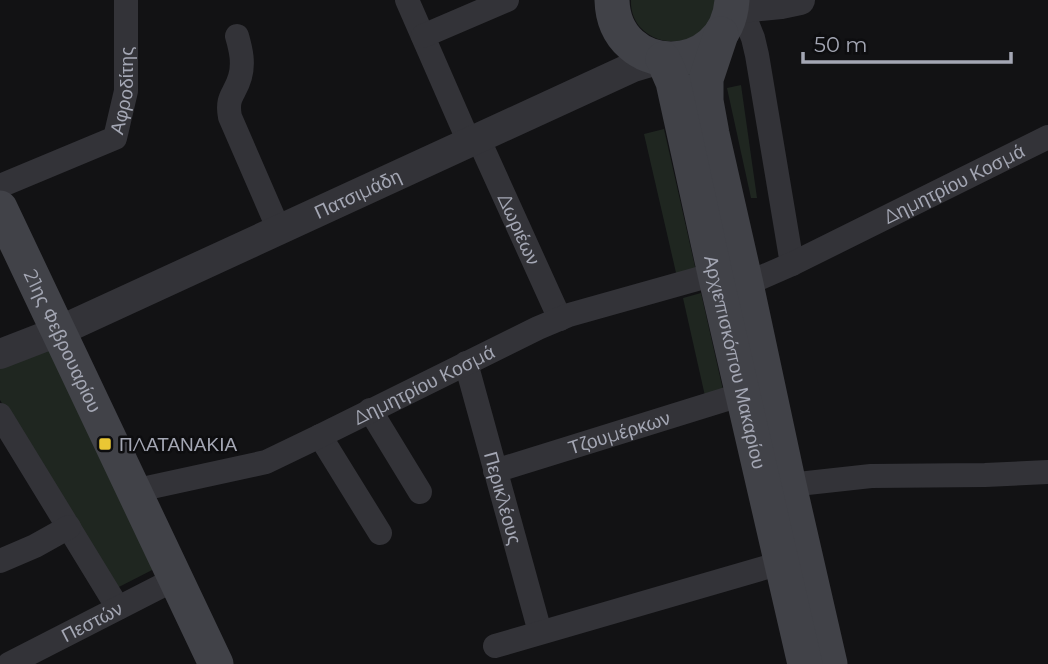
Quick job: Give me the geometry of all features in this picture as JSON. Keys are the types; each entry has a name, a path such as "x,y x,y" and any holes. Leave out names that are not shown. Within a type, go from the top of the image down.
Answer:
{"main road":[{"path":"612,0 612,9 624,37 648,55 661,59 682,58 703,51 715,42 731,13"},
{"path":"731,13 706,79 706,101 730,279 789,485 830,664"},
{"name":"Αρχιεπισκόπου Μακαρίου","path":"661,59 673,82 730,279 743,394 805,664"},
{"name":"21ης Φεβρουαρίου","path":"0,208 216,664"}],"street":[{"name":"Αφροδίτης","path":"0,186 116,138 126,91 126,0"},
{"name":"Δωριέων","path":"407,0 560,318"},
{"path":"423,36 507,0"},
{"path":"731,13 800,0"},
{"path":"731,13 753,38 792,264"},
{"path":"237,36 242,66 240,78 229,100 230,117 279,230"},
{"name":"Πατσιμάδη","path":"0,354 57,332 633,67 661,59"},
{"name":"Δημητρίου Κοσμά","path":"134,492 266,462 560,318 792,264 1047,142"},
{"name":"Περικλέους","path":"466,363 540,632"},
{"name":"Τζουμέρκων","path":"495,471 743,394"},
{"path":"370,410 420,492"},
{"path":"0,415 118,608"},
{"path":"320,436 380,533"},
{"path":"789,485 871,476 1048,472"},
{"path":"0,561 69,527"},
{"path":"495,646 781,563"},
{"name":"Πεστών","path":"9,664 175,579"}],"shaded area":[{"path":"631,0 715,0 713,14 704,29 692,38 664,41 651,36 640,27 633,15"},
{"path":"741,85 757,198 751,198 727,88"},
{"path":"664,129 696,271 677,277 644,134"},
{"path":"701,293 723,390 705,396 683,298"},
{"path":"53,348 156,568 115,589 0,400 0,368"}],"place":[{"name":"ΠΛΑΤΑΝΑΚΙΑ","path":"105,444"}]}
